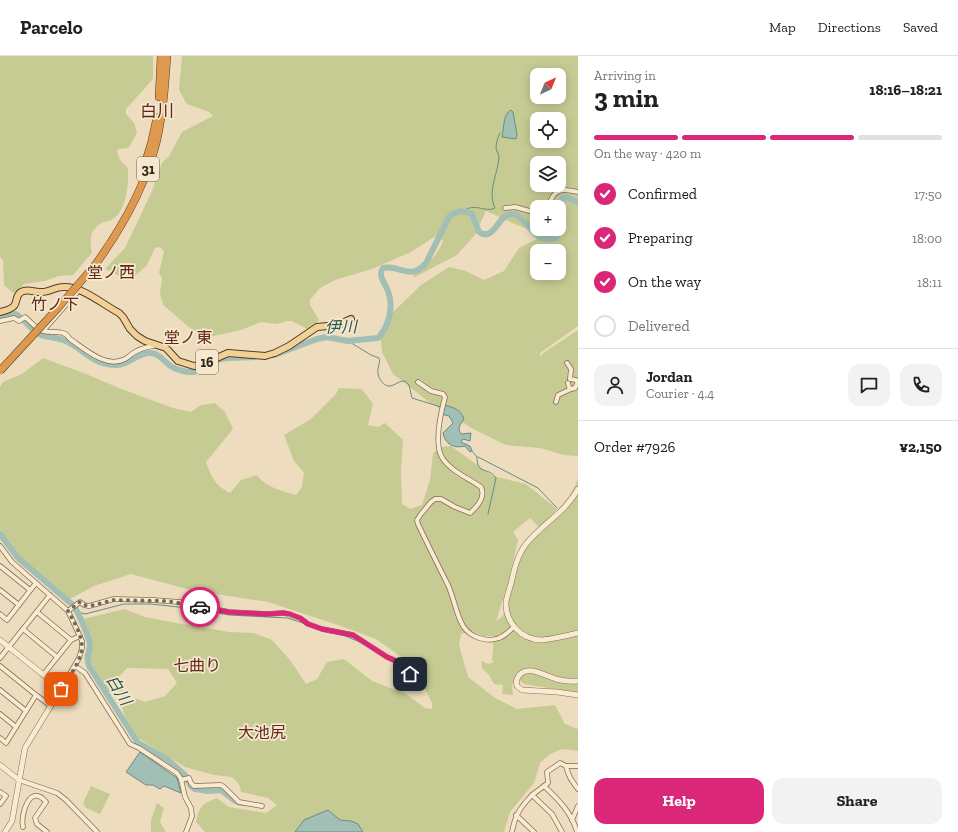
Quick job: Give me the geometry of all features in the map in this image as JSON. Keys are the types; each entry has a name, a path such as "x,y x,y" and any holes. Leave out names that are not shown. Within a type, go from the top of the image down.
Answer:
{"highway":[{"name":"31","path":"0,371 58,308 93,264 106,245 126,209 138,183 146,160 158,106 166,57"},
{"name":"31","path":"0,365 93,264"}],"main road":[{"name":"16","path":"0,312 15,305 17,296 19,293 24,291 28,290 41,292 63,287 80,289 124,317 130,329 137,336 166,348 178,361 194,366 228,353 266,356 275,354 317,327 338,326 351,319"}],"street":[{"path":"551,200 554,194 558,191 565,189 578,192"},
{"path":"505,208 515,207 530,211"},
{"path":"43,331 80,289"},
{"path":"0,321 14,318 19,321 25,317 43,331 62,332 99,359 108,361 119,361 126,359 135,352 156,345"},
{"path":"567,363 571,369 569,381 569,387 571,389"},
{"path":"556,402 558,395 575,388 578,382 576,380 569,381"},
{"path":"418,382 431,391 443,394 445,397 439,423 440,451 442,457 453,468 480,486 483,491 483,496 476,508 470,513 441,499 435,499 420,514 417,520 418,524 449,587 461,622 467,630 478,637 490,640 500,638 514,627"},
{"path":"578,489 567,506 533,537 520,553 516,562 506,601 508,616 514,627 519,632 534,639 550,639 578,633"},
{"path":"0,546 12,562 68,611 82,641 82,648 75,666 25,748 12,821 5,832"},
{"path":"0,566 30,590"},
{"path":"0,614 7,620 36,583"},
{"path":"0,590 19,605"},
{"path":"0,658 50,596"},
{"path":"68,611 80,602 89,606 114,600 153,600 179,602 229,612 266,614 284,613 300,618 308,624 322,629 353,635 387,657 396,661 410,674"},
{"path":"37,612 71,640"},
{"path":"23,629 57,657"},
{"path":"43,675 71,640 80,636"},
{"path":"0,640 61,689"},
{"path":"0,666 36,696 51,706"},
{"path":"75,666 85,673 130,744 139,748 177,773 181,780 185,797 191,808 192,816 186,832"},
{"path":"578,681 564,682 534,671 527,670 520,675 516,682 517,686 522,690 578,695"},
{"path":"0,690 26,711"},
{"path":"0,738 6,742 36,696"},
{"path":"0,714 16,727"},
{"path":"512,832 516,814 520,807 532,795 548,783 548,772 550,770 560,763 566,766 578,766"},
{"path":"0,765 19,780 57,792 97,832"},
{"path":"566,766 567,773 578,789"},
{"path":"181,780 189,778 191,784 194,786 221,785 239,802 262,806"},
{"path":"544,786 565,808 577,832"},
{"path":"0,792 6,796 0,804"},
{"path":"532,795 552,814 562,832"},
{"path":"23,827 23,815 29,799 35,796 46,802 34,818 37,824 47,832"},
{"path":"572,820 578,806"},
{"path":"516,814 534,832"}],"green space":[{"path":"0,56 153,56 153,79 126,109 126,114 134,123 137,133 129,147 119,149 117,151 120,160 128,170 126,197 121,210 112,220 104,222 93,231 91,239 92,253 73,275 59,276 45,281 24,284 18,291 13,293 4,285 3,260 0,257"},
{"path":"182,56 578,56 578,326 540,353 541,358 542,354 578,330 578,456 564,455 540,448 506,445 475,430 429,402 393,374 382,352 380,333 389,316 421,285 449,267 466,271 484,280 504,271 519,248 543,236 566,236 566,200 530,200 530,230 486,211 475,235 457,255 413,278 414,273 428,263 438,252 443,241 439,236 434,237 411,252 372,269 335,280 320,288 310,300 310,305 319,320 316,324 307,329 292,321 277,324 261,322 241,330 209,337 204,336 190,328 163,305 160,294 162,278 159,273 164,251 160,247 155,248 147,265 135,276 124,278 105,269 125,248 152,191 162,163 169,156 182,132 213,116 209,112 187,104 179,90"},
{"path":"43,358 173,408 191,412 201,405 215,403 225,412 233,429 206,462 217,484 230,493 241,480 257,475 269,486 296,495 302,487 304,473 294,461 284,435 311,419 336,394 339,388 362,389 373,404 368,425 378,427 385,423 403,440 401,471 402,504 410,509 422,505 430,480 433,453 441,447 451,446 493,476 526,484 557,509 544,522 564,503 578,479 578,693 524,684 515,677 512,685 513,695 502,694 503,685 494,684 489,675 482,668 481,661 489,664 494,662 492,661 494,636 483,636 472,631 461,634 459,645 468,677 495,698 517,709 555,705 565,724 578,729 578,751 562,749 550,754 540,763 534,783 510,812 504,832 205,832 196,822 200,809 208,802 217,798 229,807 266,813 277,805 268,798 241,792 239,784 232,777 214,775 185,767 138,738 125,717 122,707 135,698 145,702 165,696 177,683 168,669 127,668 117,679 123,691 108,692 89,660 93,643 83,619 125,609 145,617 177,623 229,632 254,633 272,640 290,660 306,684 317,679 327,662 344,659 372,681 406,694 425,708 432,709 432,703 413,665 376,639 268,602 191,590 131,574 94,586 70,599 18,555 0,529 0,387 3,382 22,374","holes":["530,518 539,527 522,544 515,558 503,616 496,621 508,583 518,540 513,532"]},
{"path":"91,786 110,794 100,814 86,808 83,803"},
{"path":"157,803 164,808 160,822 166,832 151,832 151,820"}],"water":[{"path":"511,110 513,112 517,135 516,139 502,137 506,115"},
{"path":"444,405 456,409 463,416 464,419 459,430 461,434 471,433 470,441 463,439 461,442 470,446 472,451 470,452 465,446 457,447 451,445 444,437 443,433 453,423 449,416 441,414"},
{"path":"140,752 177,778 181,793 164,786 160,789 153,785 146,785 126,772"},
{"path":"328,810 340,820 351,821 358,824 363,832 295,832 304,820"}],"waterway":[{"path":"464,211 472,207 487,209 495,208 492,189 498,163 499,156 496,146 500,133"},
{"name":"伊川","path":"562,200 567,197 578,203"},
{"name":"伊川","path":"274,355 326,337 348,341 378,338 388,322 391,303 387,288 381,277 381,271 383,268 389,267 410,272 420,269 426,263 449,217 457,212 462,211 472,214 479,232 484,234 489,234 504,218 513,214 517,215 530,227"},
{"name":"伊川","path":"538,236 544,239 556,238 557,236"},
{"name":"伊川","path":"0,318 16,314 39,334 70,343 94,359 108,364 122,364 142,354 154,353 176,369 194,372 220,359 255,357"},
{"path":"348,341 371,355 379,358 380,362 378,375 380,380 386,385 390,386 405,381 409,385 412,398 441,407"},
{"path":"472,451 477,457 479,467 490,472 496,478 488,514"},
{"path":"478,457 538,488 557,508"},
{"name":"白川","path":"0,534 18,558 74,606 90,644 87,660 89,666 138,743 167,759 185,775 191,786 195,789 208,791 221,790 235,801 241,803"},
{"path":"78,612 85,614 124,604 151,604 196,609 229,615 287,618 303,623"},
{"path":"317,629 343,635 362,643"}],"way so far":[{"path":"61,689 75,666 82,648 82,641 68,611 76,604 80,602 89,606 114,600 153,600 179,602 200,607"}],"district":[{"name":"白川","path":"157,111"},
{"name":"堂ノ西","path":"111,272"},
{"name":"竹ノ下","path":"55,304"},
{"name":"堂ノ東","path":"188,337"},
{"name":"七曲り","path":"197,665"},
{"name":"大池尻","path":"262,732"}],"route":[{"path":"200,607 229,612 290,614 300,618 308,624 322,629 353,635 402,665 410,674"}]}
